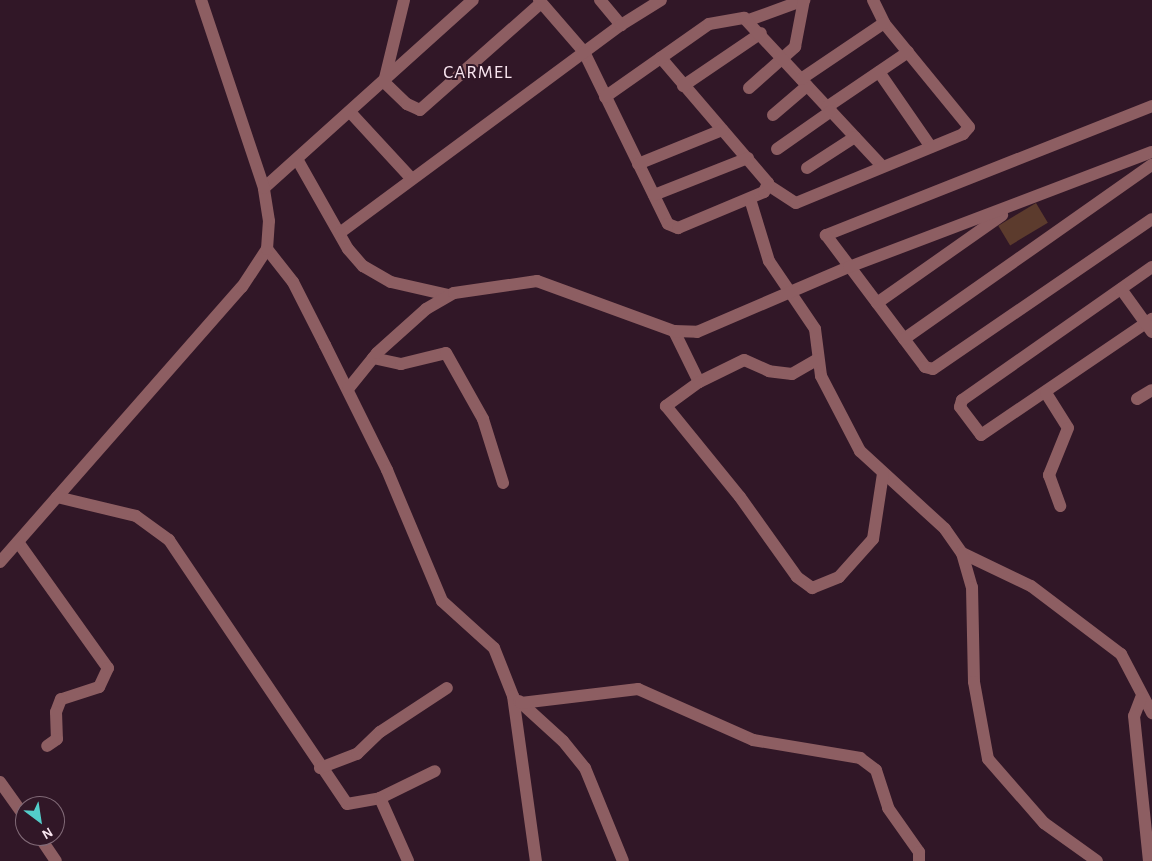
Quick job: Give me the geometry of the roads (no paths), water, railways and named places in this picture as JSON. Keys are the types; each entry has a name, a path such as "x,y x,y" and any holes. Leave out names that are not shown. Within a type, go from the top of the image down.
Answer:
{"street":[{"path":"0,562 242,287 267,250 269,221 264,188 201,0"},
{"path":"384,82 404,0"},
{"path":"264,188 473,0"},
{"path":"600,0 621,24"},
{"path":"341,232 411,178 621,24 661,0"},
{"path":"605,97 709,24 727,18 749,20 804,0 799,38 784,60 749,88"},
{"path":"661,58 683,86 748,158 768,185 796,203 963,134 969,127 884,23 873,0"},
{"path":"384,82 414,109 426,108 540,1 584,52 668,224 678,228 750,199 768,185"},
{"path":"749,20 804,83 882,166"},
{"path":"773,115 804,83 884,23"},
{"path":"683,86 761,33"},
{"path":"777,149 908,52"},
{"path":"879,72 931,147"},
{"path":"1152,106 828,232 827,238 926,367 938,367 1152,219"},
{"path":"350,112 411,178"},
{"path":"638,164 722,130"},
{"path":"807,168 855,137"},
{"path":"348,390 373,358 426,309 448,295 537,281 674,330 703,330 849,267 1152,152"},
{"path":"654,196 748,158"},
{"path":"296,159 355,258 373,274 448,295"},
{"path":"904,339 1152,165"},
{"path":"750,199 769,261 789,294 814,328 818,359 830,398 854,443 883,474 945,529 962,553 972,587 974,682 988,759 1044,823 1097,861"},
{"path":"877,302 1016,205"},
{"path":"267,250 300,294 348,390 442,601 458,620 489,641 517,700 536,861"},
{"path":"1121,289 1150,325 979,436 959,405 1121,289 1152,267"},
{"path":"674,330 698,382"},
{"path":"373,358 401,364 446,353 483,419 502,483"},
{"path":"818,359 792,374 769,371 744,360 698,382 670,400 668,410 740,497 792,572 812,588 839,577 873,539 883,474"},
{"path":"1137,399 1152,390"},
{"path":"1046,393 1068,428 1049,476 1060,506"},
{"path":"57,497 136,516 170,540 272,688 320,768 347,804 380,798 435,770"},
{"path":"18,542 108,668 99,687 61,699 56,712 56,739 47,746"},
{"path":"962,553 1031,586 1121,654 1141,698 1152,713"},
{"path":"320,768 357,754 380,732 447,688"},
{"path":"517,700 638,689 753,740 860,758 876,770 888,808 919,852 919,861"},
{"path":"1141,698 1134,716 1148,861"},
{"path":"517,700 563,741 584,768 623,861"},
{"path":"0,782 15,803"},
{"path":"380,798 408,861"},
{"path":"45,846 56,861"}],"district":[{"name":"CARMEL","path":"478,73"}]}
